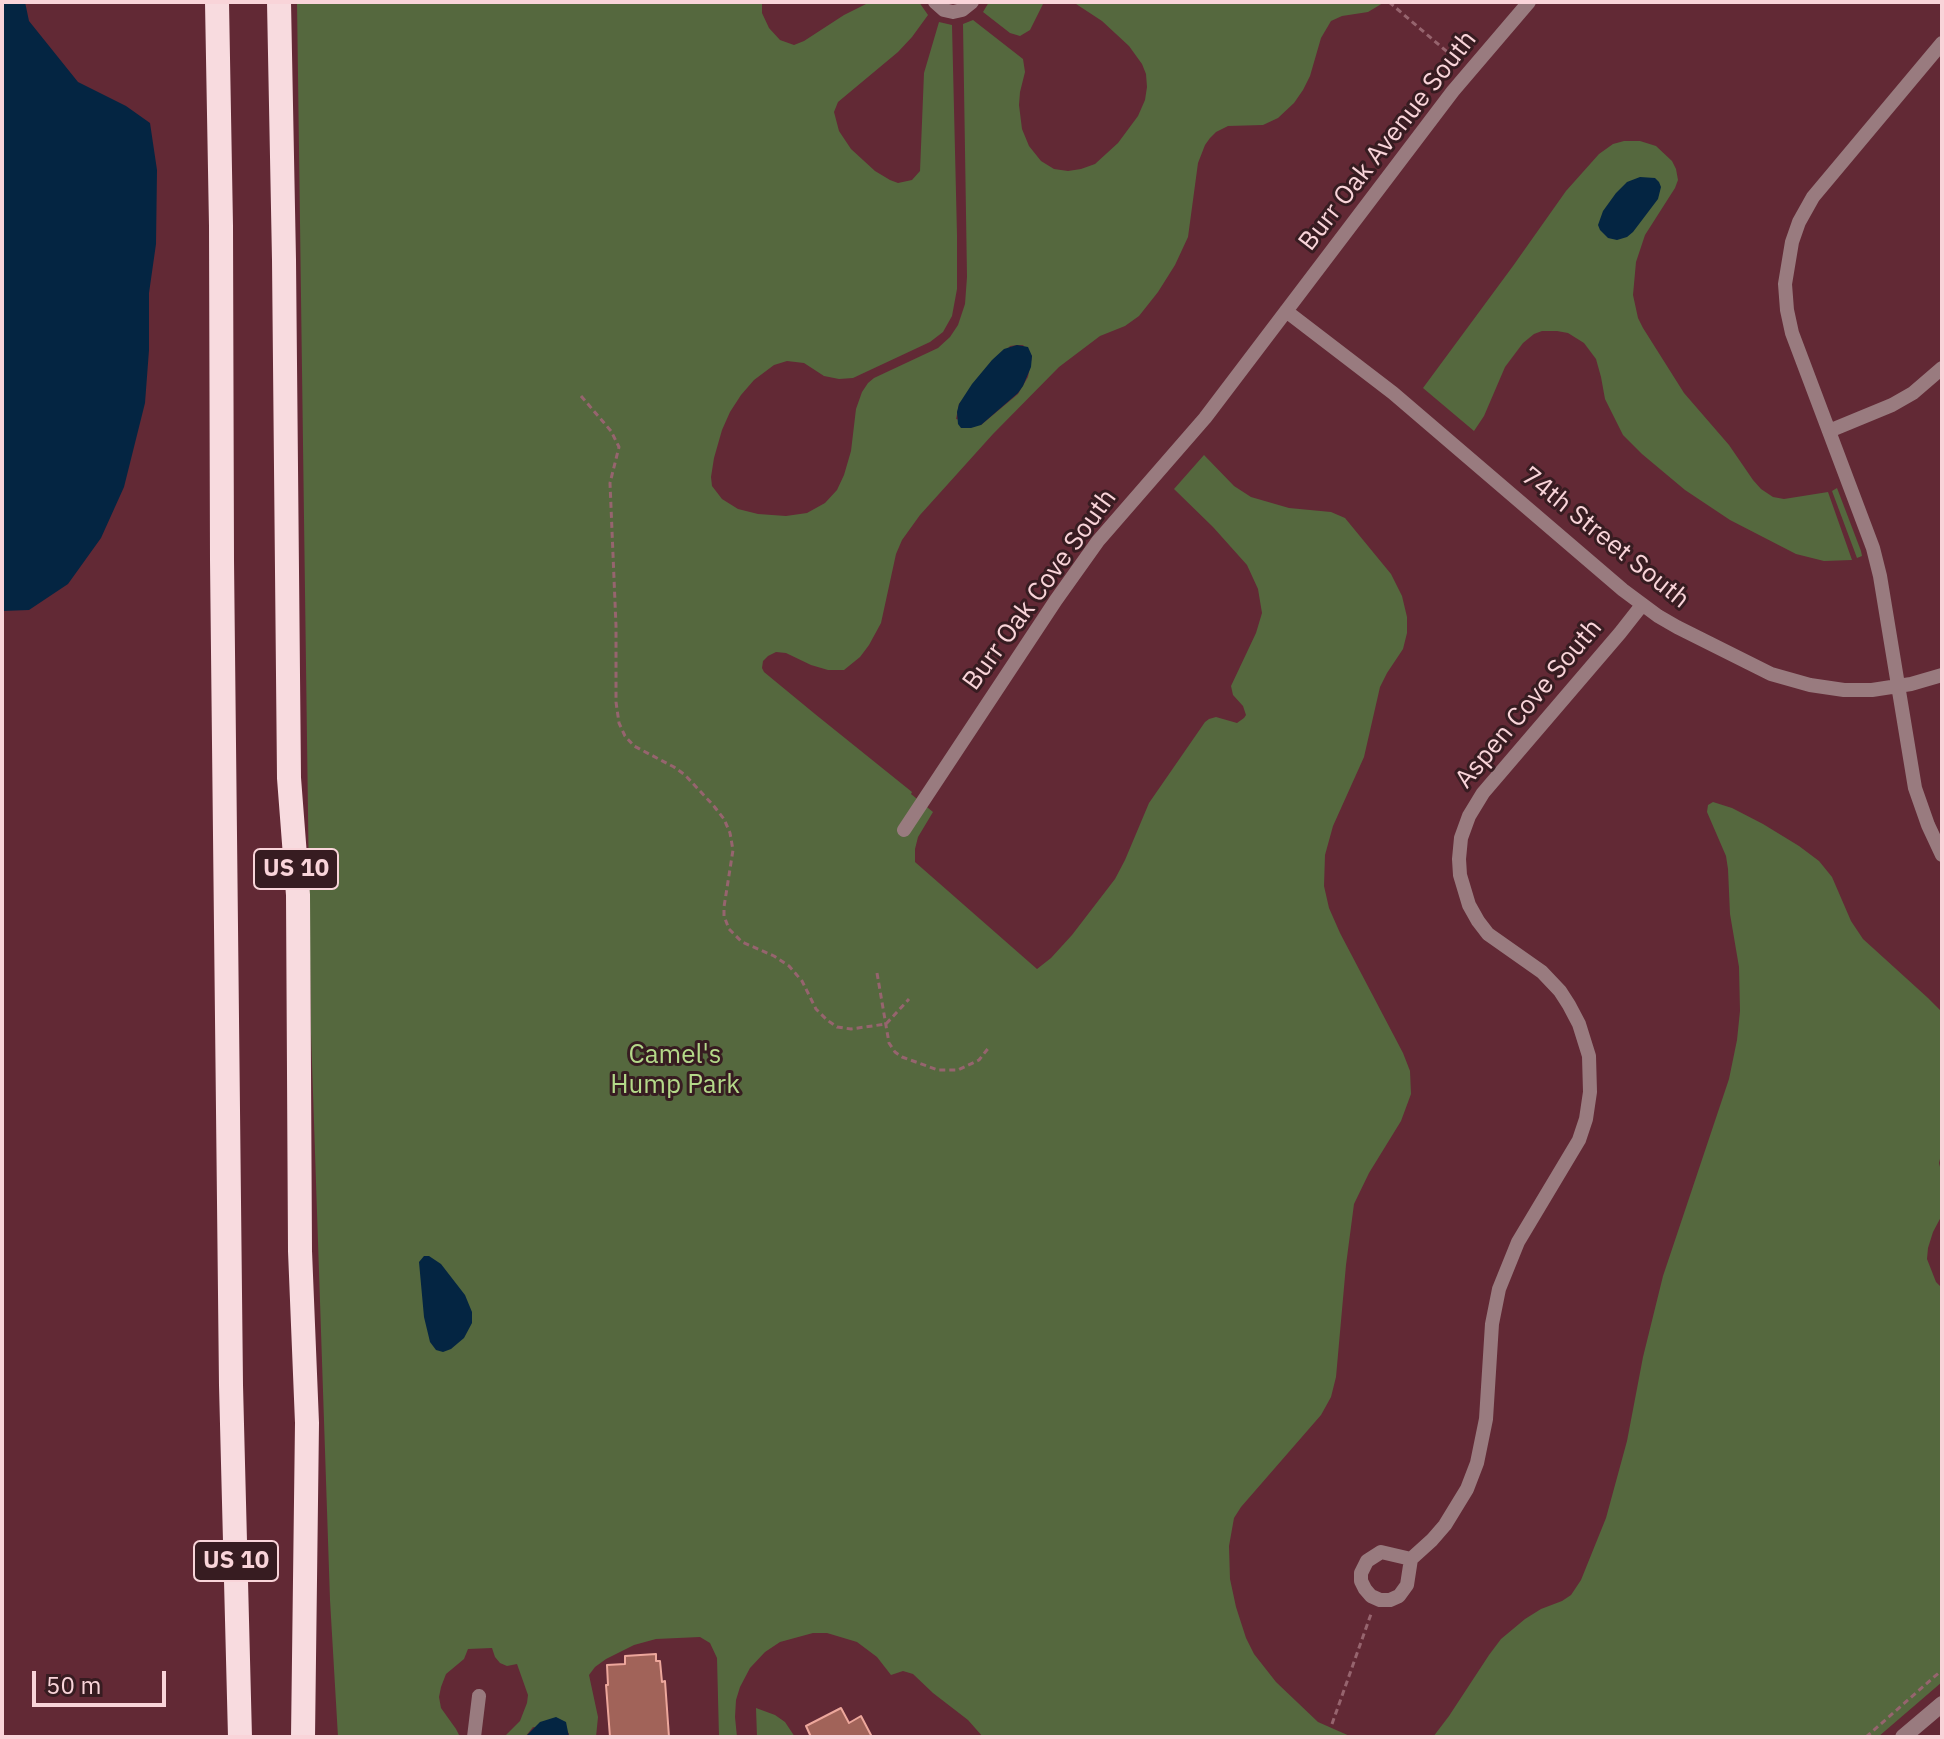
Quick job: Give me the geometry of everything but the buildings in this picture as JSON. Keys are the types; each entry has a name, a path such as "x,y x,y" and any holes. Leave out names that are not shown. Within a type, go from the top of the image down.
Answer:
{"highway":[{"name":"US 10","path":"217,2 231,1385 240,1737"},
{"name":"US 10","path":"279,2 289,778 298,895 300,1251 307,1423 303,1737"}],"street":[{"path":"935,2 944,10 953,12 966,8 972,2"},
{"name":"Burr Oak Avenue South","path":"1286,311 1469,71 1529,2"},
{"path":"1942,43 1805,209 1792,242 1785,284 1790,325 1876,557 1915,788 1942,855"},
{"name":"74th Street South","path":"1286,311 1393,393 1642,605 1677,627 1790,681 1844,690 1872,690 1898,687 1942,675"},
{"name":"Burr Oak Cove South","path":"904,830 1080,566 1205,418 1286,311"},
{"path":"1829,431 1892,405 1913,393 1942,368"},
{"name":"Aspen Cove South","path":"1376,1599 1390,1600 1404,1591 1411,1559 1445,1525 1472,1476 1486,1419 1492,1324 1499,1289 1518,1242 1579,1140 1590,1092 1589,1056 1579,1024 1560,991 1542,972 1488,934 1469,905 1460,875 1461,838 1469,816 1483,793 1642,605"},
{"path":"1376,1599 1367,1592 1361,1581 1367,1561 1381,1552 1411,1559"},
{"path":"474,1737 479,1696"},
{"path":"1903,1737 1942,1704"}],"path":[{"path":"1389,2 1469,71"},
{"path":"581,396 611,431 619,447 610,483 619,723 625,736 639,750 685,775 724,819 733,850 724,916 729,929 746,945 774,956 789,966 802,981 816,1009 837,1027 848,1029 886,1024 909,999"},
{"path":"877,973 889,1043 895,1052 911,1061 950,1071 966,1068 979,1060 990,1046"},
{"path":"1332,1724 1376,1599"},
{"path":"1866,1737 1942,1670"}],"green space":[{"name":"Camel's Hump Park","path":"297,2 762,2 762,13 769,28 780,40 794,45 870,2 919,2 928,15 912,37 838,102 834,112 839,131 851,149 875,171 898,183 912,180 920,171 924,73 939,22 952,25 957,289 952,316 943,332 930,342 853,378 824,376 804,363 787,361 774,365 741,395 722,430 714,458 712,486 722,499 738,509 786,516 807,513 825,503 837,490 851,451 856,409 868,383 938,348 958,325 965,304 967,277 963,24 973,20 1023,59 1025,72 1019,105 1022,129 1029,146 1041,161 1054,169 1068,171 1095,164 1118,143 1138,116 1147,87 1142,64 1129,46 1102,21 1073,2 1383,3 1368,12 1331,21 1321,38 1303,90 1278,118 1263,125 1228,126 1210,138 1198,163 1188,237 1158,292 1139,316 1125,326 1100,336 1059,367 920,515 896,554 881,623 860,657 844,670 828,670 776,652 763,661 762,668 933,812 918,837 915,862 1037,969 1072,935 1115,879 1149,803 1205,722 1216,717 1237,723 1246,715 1231,686 1262,613 1258,589 1247,565 1174,489 1204,455 1234,486 1251,497 1289,508 1331,512 1345,518 1391,574 1402,596 1407,633 1403,649 1380,687 1364,757 1333,826 1325,855 1324,886 1340,933 1403,1053 1410,1071 1411,1094 1401,1121 1354,1204 1336,1377 1331,1397 1321,1415 1241,1507 1234,1518 1229,1546 1230,1579 1236,1607 1254,1654 1276,1682 1318,1722 1352,1737 983,1737 968,1720 913,1674 903,1671 891,1675 877,1657 857,1642 827,1633 813,1633 780,1642 750,1668 736,1700 737,1737 719,1737 717,1658 710,1643 700,1637 656,1639 634,1645 595,1667 589,1675 598,1717 596,1737 569,1737 569,1733 533,1727 525,1737 504,1737 520,1721 528,1695 517,1664 507,1666 500,1663 492,1648 468,1649 464,1659 446,1674 441,1687 441,1708 460,1737 338,1737 330,1600 311,1033","holes":["1023,345 1032,356 1028,377 1018,394 981,425 956,419 959,404 1010,346"]},
{"path":"989,2 1044,2 1030,30 1020,36 1010,33 983,12"},
{"path":"1640,141 1656,146 1672,161 1678,180 1645,235 1636,262 1633,295 1643,328 1684,393 1729,445 1761,489 1773,497 1784,499 1828,492 1852,560 1824,561 1796,554 1730,520 1685,490 1623,435 1605,399 1596,359 1584,343 1568,333 1542,331 1523,343 1505,367 1484,416 1474,431 1423,388 1566,191 1599,154 1613,144"},
{"path":"1837,488 1861,551 1862,556 1857,558 1832,491"},
{"path":"1713,802 1763,824 1819,861 1832,877 1851,921 1863,939 1942,1012 1942,1150 1939,1163 1942,1215 1933,1232 1927,1259 1936,1282 1942,1288 1942,1682 1878,1737 1433,1737 1501,1639 1525,1619 1571,1595 1581,1580 1606,1518 1627,1441 1663,1276 1729,1079 1737,1040 1739,967 1730,914 1726,856 1707,812 1708,805"},
{"path":"756,1708 785,1722 795,1737 757,1737"}],"water":[{"path":"2,2 25,2 29,21 78,82 126,106 150,123 157,170 156,244 149,293 145,403 124,487 101,538 68,584 29,610 2,611"},
{"path":"1640,177 1655,178 1659,182 1658,199 1627,237 1617,240 1608,238 1598,225 1603,211 1627,182"},
{"path":"1017,345 1028,347 1032,356 1023,386 981,425 961,428 957,412 959,404 972,384 1004,349"},
{"path":"424,1256 441,1264 465,1295 472,1312 472,1323 464,1338 443,1352 436,1350 430,1342 424,1317 419,1262"},
{"path":"556,1717 566,1722 569,1737 525,1737 540,1722"}]}
